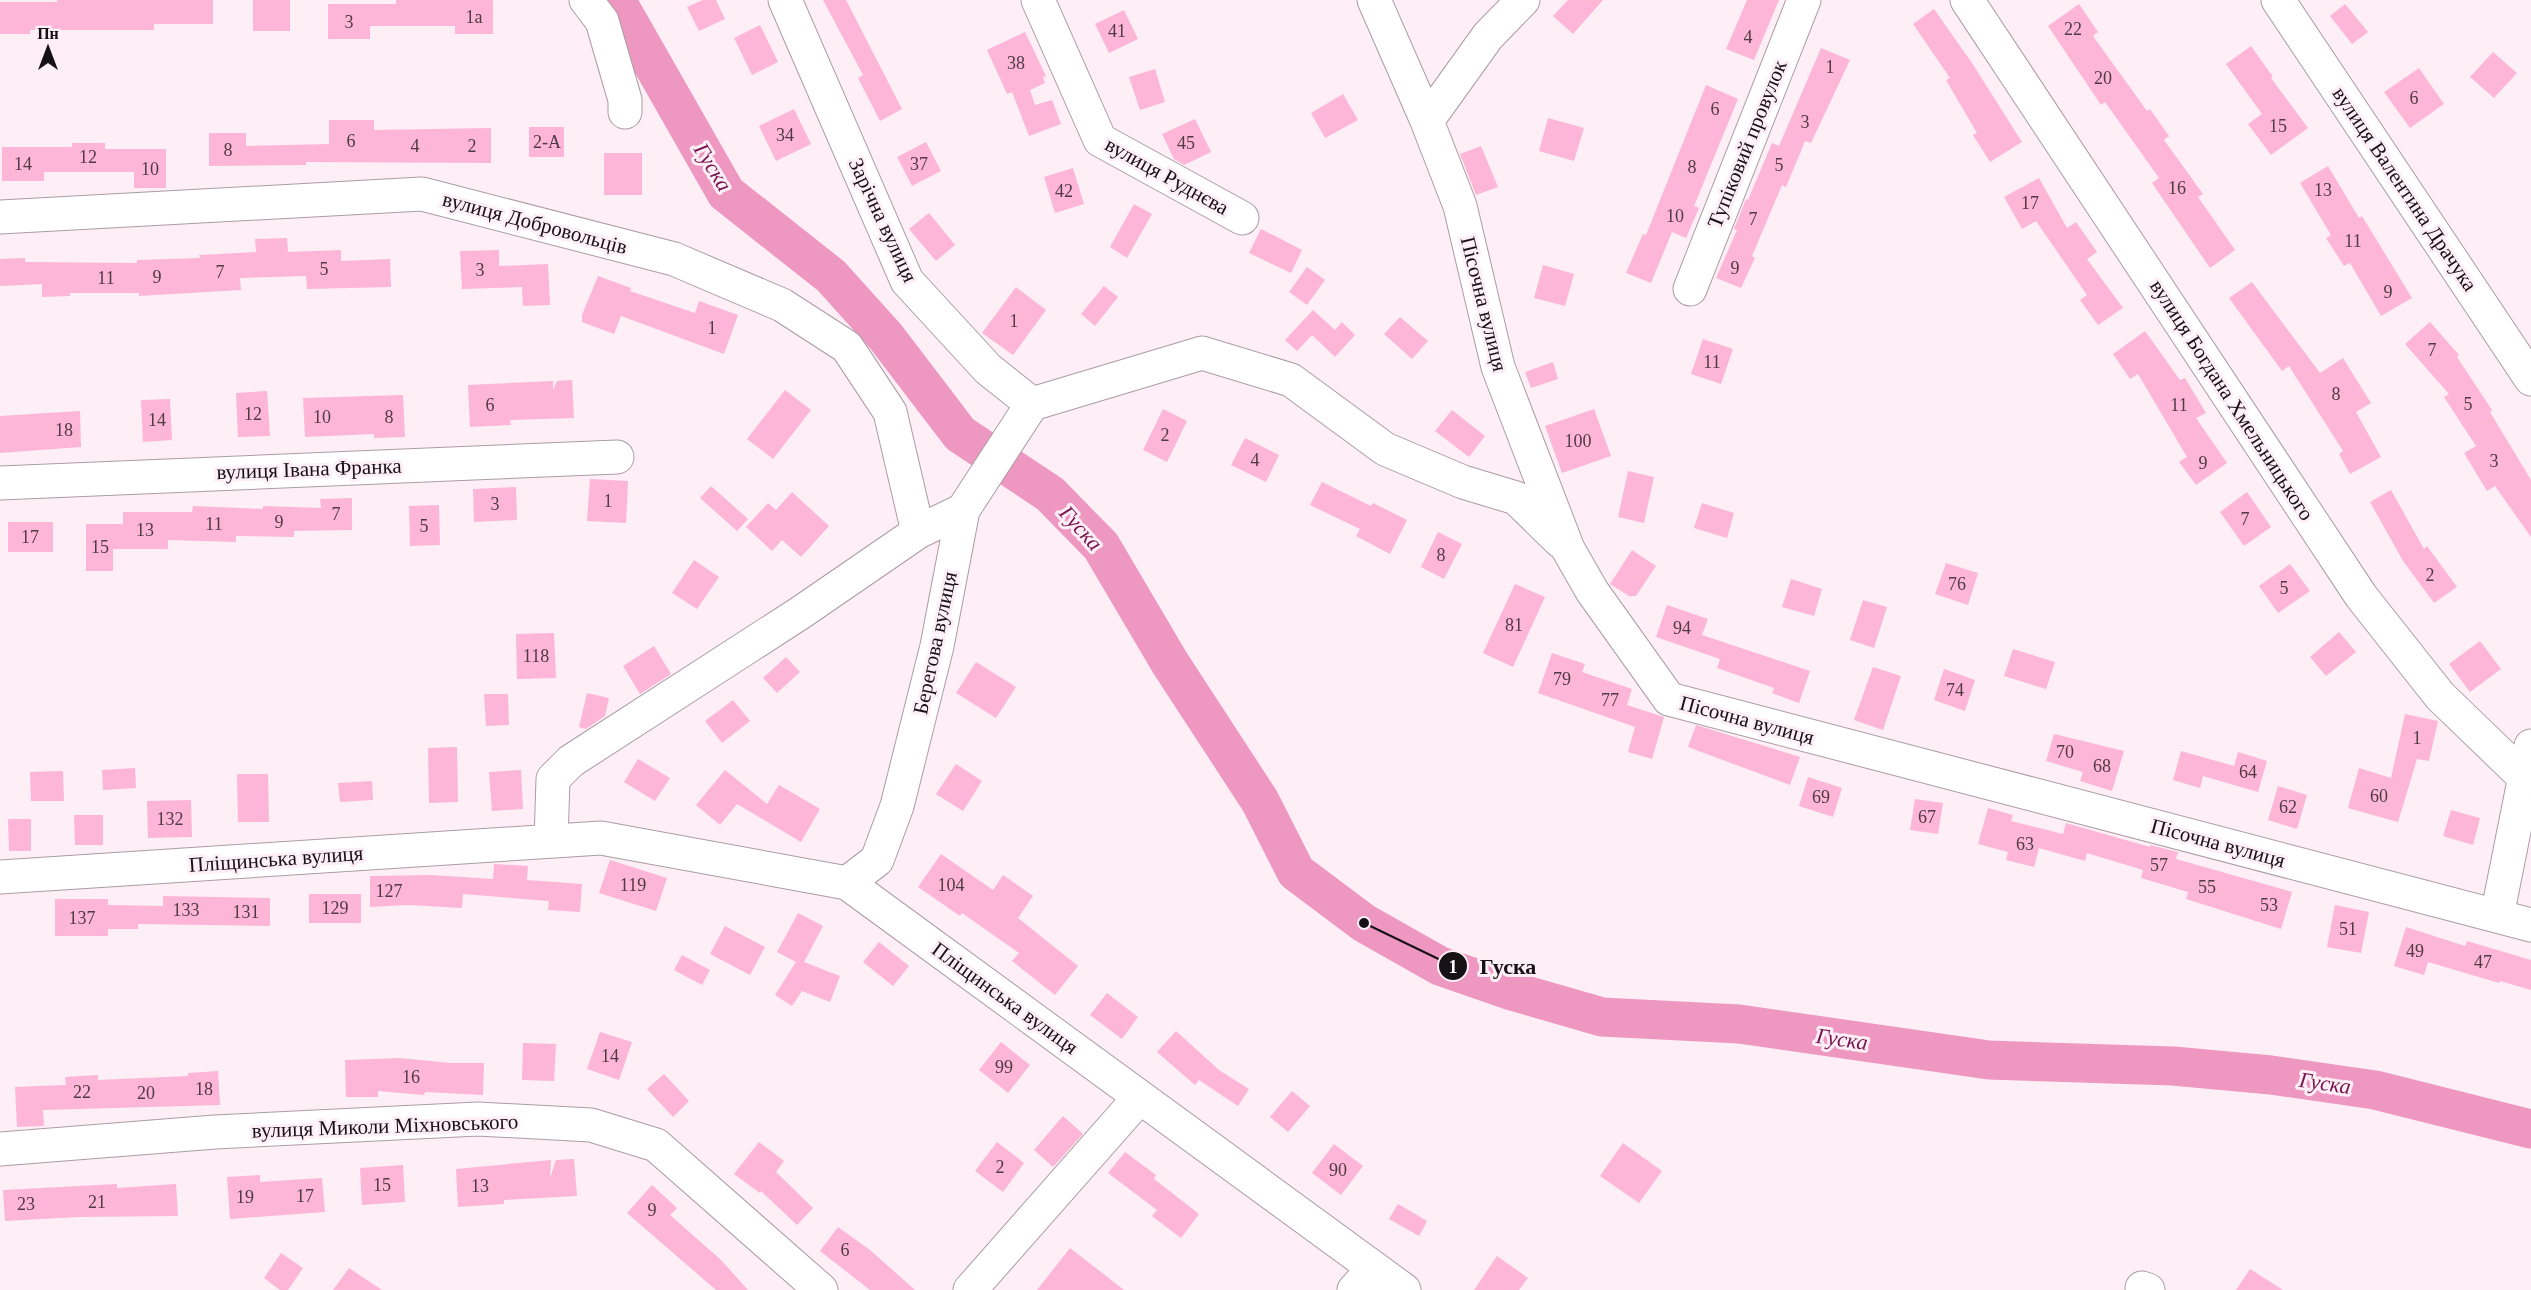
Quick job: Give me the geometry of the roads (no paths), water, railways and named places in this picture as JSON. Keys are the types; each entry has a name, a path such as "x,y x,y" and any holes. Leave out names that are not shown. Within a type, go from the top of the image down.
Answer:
{"street":[{"path":"586,0 602,21 625,100 625,112"},
{"name":"Зарічна вулиця","path":"785,0 907,281 988,369 1032,404"},
{"name":"вулиця Руднєва","path":"1038,0 1100,140 1242,218"},
{"name":"Пісочна вулиця","path":"1374,0 1427,122 1460,206 1498,367 1568,549 1592,591 1670,699 2531,925"},
{"path":"1427,122 1488,36 1523,0"},
{"name":"Тупіковий провулок","path":"1690,289 1804,0"},
{"name":"вулиця Богдана Хмельницького","path":"1967,0 2361,596 2440,696 2528,762"},
{"name":"вулиця Валентина Драчука","path":"2278,0 2531,379"},
{"name":"вулиця Добровольців","path":"0,218 422,194 674,259 782,305 848,347 890,412 918,532"},
{"path":"1032,404 1202,353 1291,380 1384,449 1463,482 1516,498 1568,549"},
{"name":"Берегова вулиця","path":"847,883 877,860 897,806 937,646 963,510 1032,404"},
{"name":"вулиця Івана Франка","path":"0,483 617,457"},
{"path":"551,841 553,778 571,760 800,613 918,532 963,510"},
{"path":"2497,916 2528,762"},
{"name":"Пліщинська вулиця","path":"0,878 601,838 847,883 1140,1097 1364,1279 1404,1290"},
{"path":"970,1290 1140,1097"},
{"name":"вулиця Миколи Міхновського","path":"0,1149 215,1132 478,1119 591,1125 656,1144 821,1290"}],"waterway":[{"name":"Гуска","path":"616,0 726,193 831,276 886,337 960,434 1050,494 1101,546 1170,663 1260,801 1296,872 1364,923 1440,966 1512,991 1602,1017 1739,1024 1989,1060 2173,1066 2271,1075 2375,1090 2531,1129"}],"place":[{"name":"Гуска","path":"1364,923"}]}
